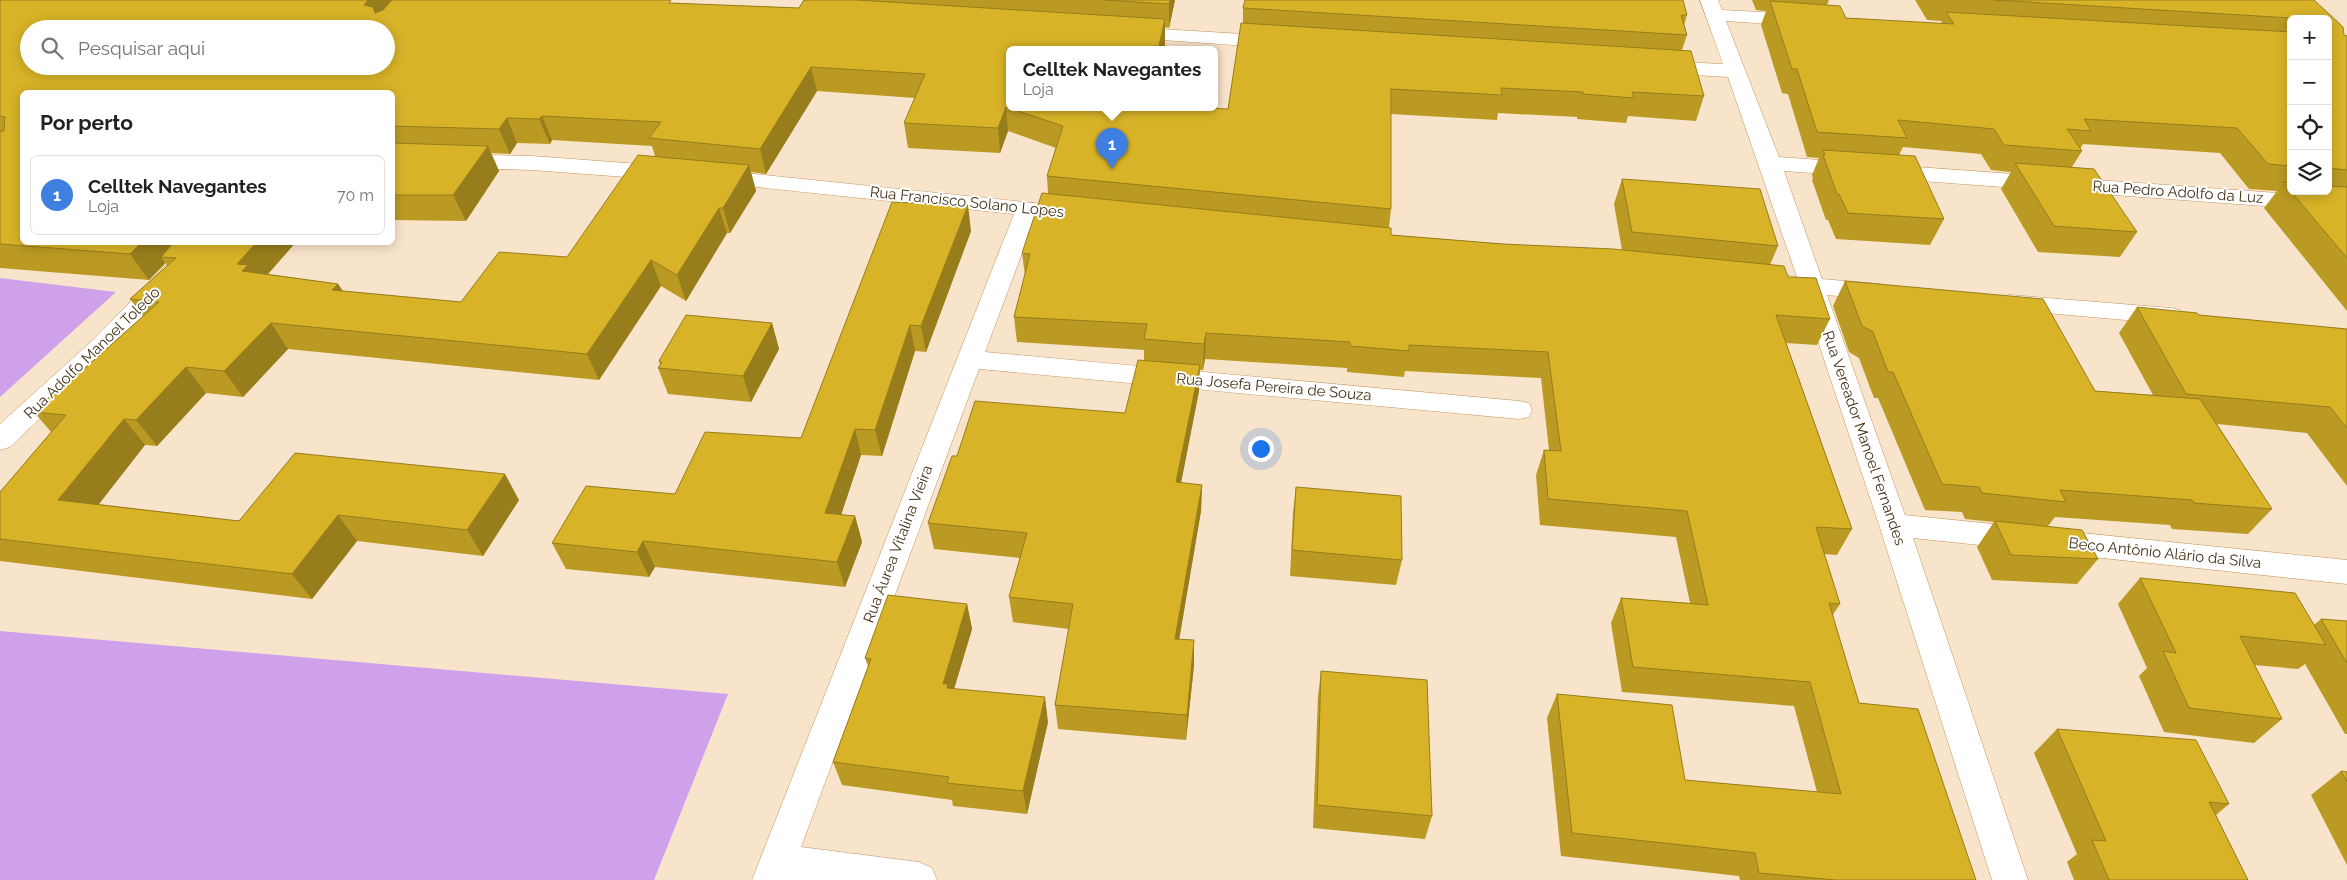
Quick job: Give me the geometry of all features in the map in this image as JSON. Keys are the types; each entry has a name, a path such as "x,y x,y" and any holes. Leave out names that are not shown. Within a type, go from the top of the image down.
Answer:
{"street":[{"path":"1712,8 1814,21"},
{"name":"Rua Vereador Manoel Fernandes","path":"1712,8 1770,163 1894,525 2010,880"},
{"path":"1112,32 1290,43"},
{"path":"1637,65 1736,72"},
{"name":"Rua Francisco Solano Lopes","path":"395,159 532,163 689,175 1096,216"},
{"name":"Rua Pedro Adolfo da Luz","path":"1770,163 2347,205"},
{"name":"Rua Áurea Vitalina Vieira","path":"774,871 1026,209"},
{"name":"Rua Adolfo Manoel Toledo","path":"0,440 89,358 170,278 199,245"},
{"path":"1763,282 1902,294"},
{"path":"1990,301 2189,318"},
{"name":"Rua Josefa Pereira de Souza","path":"969,359 1519,410"},
{"name":"Beco Antônio Alário da Silva","path":"1894,525 2347,572"},
{"path":"774,871 919,880"}],"shaded area":[{"path":"0,278 116,292 0,397"},
{"path":"0,631 728,694 654,880 0,880"}],"building":[{"path":"0,0 368,0 364,5 373,7 375,13 383,10 392,0 671,0 669,3 799,8 804,0 856,0 1165,19 1159,46 1006,46 1006,107 998,128 904,123 925,74 811,67 760,149 649,138 661,122 542,116 539,119 507,118 499,129 395,126 395,90 20,90 20,245 139,245 130,254 0,244 0,131 4,131 5,117 0,116"},
{"path":"1105,0 1170,0 1169,4"},
{"path":"1245,0 1683,0 1687,15 1681,15 1687,35 1243,8"},
{"path":"1994,0 2314,0 2330,15 2287,15 2287,18"},
{"path":"1770,1 1840,6 1846,18 1954,24 1946,12 2287,32 2287,166 2268,164 2237,128 2084,119 2091,131 2067,129 2082,151 2004,145 1994,129 1898,120 1907,138 1817,132 1797,69 1792,69"},
{"path":"2332,17 2343,27 2344,35 2347,36 2347,170 2332,168"},
{"path":"1241,23 1691,51 1704,96 1632,92 1634,98 1583,94 1583,92 1501,88 1502,95 1391,89 1391,209 1047,176 1063,126 1018,111 1218,111 1218,108 1228,109"},
{"path":"395,143 488,146 453,195 395,195"},
{"path":"1823,150 1915,156 1944,219 1848,213 1839,194 1837,194 1823,155 1825,155"},
{"path":"638,155 749,165 723,208 719,208 677,275 651,260 587,354 271,323 224,371 186,367 136,420 124,419 58,500 239,521 295,453 505,474 467,530 338,515 292,574 0,539 0,492 66,415 34,412 78,369 83,370 159,302 130,299 176,258 161,257 171,245 254,245 237,264 248,265 242,271 338,284 332,290 461,302 499,252 567,257"},
{"path":"2015,163 2094,169 2137,232 2054,226"},
{"path":"1622,179 1760,189 1778,246 1632,232"},
{"path":"2332,186 2347,187 2347,258 2294,195 2332,195"},
{"path":"1042,193 1391,228 1391,235 1503,244 1613,249 1784,266 1788,277 1816,278 1830,319 1776,315 1852,529 1816,527 1840,604 1829,603 1859,703 1918,709 1976,880 1836,880 1759,873 1755,853 1572,833 1557,694 1672,705 1685,780 1841,794 1810,682 1633,667 1621,598 1708,605 1687,511 1548,499 1544,450 1561,451 1548,352 1409,345 1409,351 1350,346 1350,342 1206,333 1204,344 1144,339 1147,324 1014,317 1030,254 1022,253"},
{"path":"892,202 968,205 921,326 910,325 875,430 855,429 825,513 855,516 837,562 643,541 637,552 552,543 586,486 675,494 705,432 801,438"},
{"path":"1845,281 2043,299 2095,391 2200,399 2272,509 2194,503 2192,500 2060,490 2066,502 1982,493 1979,487 1942,484 1893,372 1888,372 1873,332 1862,326"},
{"path":"2137,307 2347,329 2347,428 2330,407 2186,394"},
{"path":"686,315 772,323 743,376 658,368 662,362 659,361"},
{"path":"1138,360 1200,365 1176,482 1202,485 1175,639 1194,640 1187,715 1055,705 1073,604 1009,597 1027,533 928,523 952,456 957,456 975,401 1125,413"},
{"path":"1296,487 1401,496 1402,560 1292,550"},
{"path":"1995,521 2082,530 2098,559 2011,555"},
{"path":"2140,578 2295,593 2326,645 2240,636 2282,719 2189,708 2163,651 2176,653"},
{"path":"888,595 967,604 943,684 948,684 947,688 1045,697 1023,791 947,783 949,777 833,762 871,659 865,658"},
{"path":"2321,619 2347,621 2347,663"},
{"path":"1321,671 1427,680 1432,816 1317,805"},
{"path":"2057,729 2196,740 2229,804 2209,802 2248,880 2109,880 2092,840 2106,841"},
{"path":"2341,771 2347,772 2347,782"}],"place":[{"name":"Celltek Navegantes","path":"1112,169"}]}
